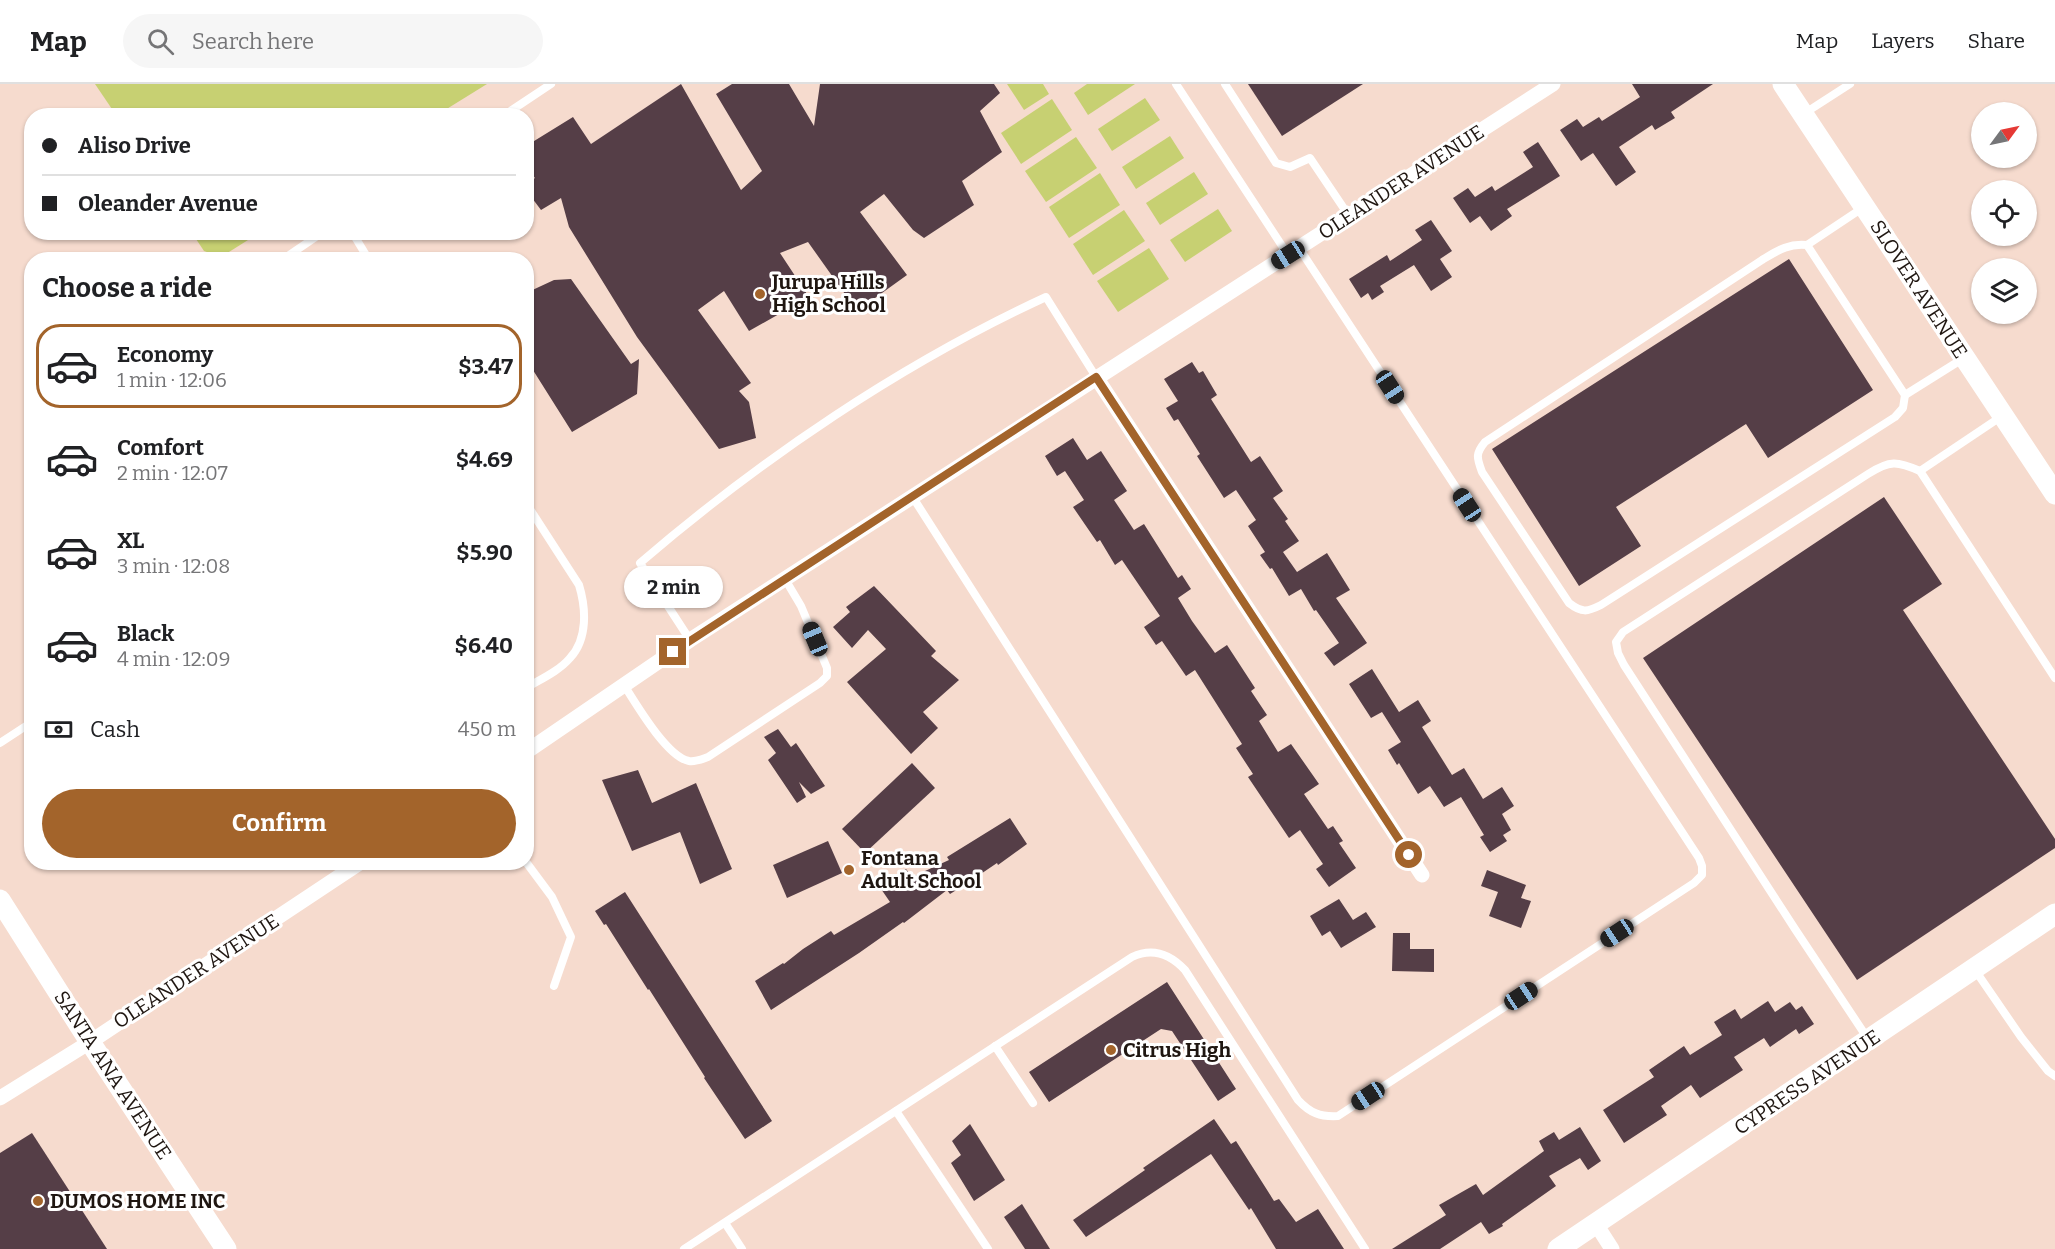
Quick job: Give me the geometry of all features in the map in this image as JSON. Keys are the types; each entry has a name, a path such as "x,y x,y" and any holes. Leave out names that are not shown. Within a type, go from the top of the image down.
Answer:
{"street":[{"name":"OLEANDER AVENUE","path":"534,747 690,640 1552,84"},
{"name":"SLOVER AVENUE","path":"1783,84 2055,495"},
{"path":"1096,377 1422,875"},
{"name":"OLEANDER AVENUE","path":"0,1098 90,1042 349,870"},
{"name":"SANTA ANA AVENUE","path":"0,900 222,1248"},
{"name":"CYPRESS AVENUE","path":"1558,1249 2055,914"},
{"path":"1596,1224 1612,1249"}],"lane":[{"path":"515,108 551,84"},
{"path":"912,496 1298,1100 1306,1109 1317,1115 1338,1116 1694,883 1702,875 1699,858 1294,252 1176,84"},
{"path":"1225,84 1276,163 1290,167 1310,158 1349,216"},
{"path":"1804,114 1850,84"},
{"path":"1807,245 1905,395 1903,408 1895,417 1589,612 1579,611 1569,603 1482,472 1477,458 1479,449 1485,442 1784,246 1807,245 1865,206"},
{"path":"294,252 311,240"},
{"path":"690,640 640,563 721,497 824,424 939,353 1017,310 1046,297 1096,377"},
{"path":"1905,395 1965,358"},
{"path":"1920,471 2003,416"},
{"path":"1869,1040 1624,665 1616,642 1623,632 1883,465 1896,462 1920,471 2055,678"},
{"path":"534,515 579,585 583,598 584,618 583,633 570,659 534,683"},
{"path":"624,685 649,724 681,758 697,761 708,757 820,683 827,676 827,668 801,606 785,579"},
{"path":"0,743 24,727"},
{"path":"532,870 552,897 571,937 554,986"},
{"path":"684,1249 1132,957 1149,951 1169,956 1185,970 1365,1249"},
{"path":"1974,969 2021,1037 2048,1071 2055,1076"},
{"path":"995,1046 1033,1103"},
{"path":"896,1111 988,1249"},
{"path":"725,1223 742,1249"}],"green space":[{"path":"95,84 487,84 448,108 111,108"},
{"path":"1007,84 1043,84 1049,94 1024,110"},
{"path":"1087,84 1135,84 1088,115 1074,93"},
{"path":"1145,98 1160,120 1112,151 1098,129"},
{"path":"1052,99 1072,130 1021,164 1001,133"},
{"path":"1170,136 1184,158 1136,189 1122,167"},
{"path":"1076,137 1097,168 1046,202 1025,171"},
{"path":"1194,172 1208,194 1160,225 1146,203"},
{"path":"1100,173 1120,205 1069,238 1049,207"},
{"path":"1218,209 1232,231 1185,262 1170,240"},
{"path":"1124,210 1145,241 1093,275 1073,244"},
{"path":"197,240 248,240 229,252 204,251"},
{"path":"1149,248 1169,279 1118,312 1097,281"}],"building":[{"path":"681,84 741,190 762,171 716,94 732,84 789,84 814,126 820,84 994,84 1000,93 980,111 1002,152 962,181 974,205 924,238 913,230 884,194 860,212 907,275 857,311 808,242 780,253 809,297 749,331 724,291 698,310 751,383 739,391 749,402 756,438 719,449 637,337 569,227 561,198 541,210 534,201 534,141 573,117 591,144"},
{"path":"1248,84 1363,84 1282,136"},
{"path":"1632,84 1713,84 1671,112 1675,118 1655,130 1652,125 1619,147 1636,172 1616,186 1593,153 1581,161 1560,130 1577,119 1583,127 1599,117 1602,121 1640,97"},
{"path":"1538,142 1560,176 1507,209 1512,216 1491,231 1480,216 1470,223 1453,198 1468,188 1475,197 1492,186 1495,191 1533,167 1523,152"},
{"path":"1431,220 1452,251 1440,259 1452,277 1431,291 1414,265 1380,286 1384,292 1372,300 1368,293 1361,298 1349,279 1387,255 1390,261 1422,240 1415,230"},
{"path":"1789,259 1873,390 1768,458 1746,424 1616,507 1641,546 1579,586 1492,449"},
{"path":"571,279 631,364 639,359 637,394 572,432 534,372 534,289 554,280"},
{"path":"1192,362 1199,373 1203,371 1217,395 1211,399 1251,462 1260,456 1283,491 1273,498 1288,519 1285,521 1299,541 1283,552 1297,572 1327,553 1350,590 1336,598 1367,643 1334,666 1324,653 1339,643 1316,610 1314,611 1301,589 1289,596 1272,568 1270,569 1260,555 1265,552 1248,526 1256,520 1236,490 1224,498 1197,456 1200,454 1178,419 1174,421 1166,408 1178,401 1164,379"},
{"path":"1073,438 1087,460 1101,451 1127,491 1114,500 1134,530 1144,524 1178,578 1182,575 1191,589 1178,598 1192,621 1215,653 1227,645 1255,688 1251,691 1267,715 1259,721 1278,752 1291,744 1319,784 1304,794 1328,829 1333,826 1343,841 1339,843 1356,868 1329,887 1316,869 1323,864 1300,830 1289,838 1248,777 1253,774 1236,748 1242,744 1195,670 1186,676 1162,641 1156,645 1144,627 1160,616 1122,560 1115,565 1100,540 1097,542 1073,507 1084,500 1065,471 1057,476 1045,456"},
{"path":"1884,497 1942,584 1903,610 2055,839 2055,848 1857,980 1643,658"},
{"path":"874,586 936,651 931,656 959,680 923,712 938,728 911,754 847,682 886,649 868,630 852,648 833,627 850,612 846,607"},
{"path":"1372,669 1399,712 1418,700 1431,721 1422,727 1452,775 1464,768 1483,799 1502,787 1514,806 1502,814 1511,830 1503,835 1507,841 1490,852 1480,837 1484,835 1461,797 1444,807 1430,786 1418,794 1388,750 1401,742 1382,712 1371,718 1349,684"},
{"path":"778,729 791,747 796,743 825,786 811,794 799,782 806,797 797,803 768,760 776,753 764,737"},
{"path":"912,763 935,788 865,853 842,829"},
{"path":"638,770 652,803 696,783 732,869 700,884 680,832 632,851 602,780"},
{"path":"1010,818 1027,844 998,865 997,863 950,894 947,890 904,923 771,1010 755,981 831,931 834,935 890,902 879,886 906,869 912,877 949,860 947,857"},
{"path":"828,841 842,873 787,898 773,865"},
{"path":"1487,870 1526,885 1521,898 1531,901 1521,928 1489,916 1498,892 1481,886"},
{"path":"625,892 772,1121 745,1139 649,989 595,911"},
{"path":"1339,899 1353,920 1366,912 1376,927 1341,948 1330,931 1322,936 1310,916"},
{"path":"1393,933 1410,933 1410,949 1434,949 1434,972 1392,971"},
{"path":"1167,982 1236,1089 1218,1101 1172,1031 1161,1029 1049,1102 1029,1072"},
{"path":"1768,1001 1775,1012 1790,1002 1796,1010 1802,1006 1814,1024 1799,1034 1796,1029 1770,1047 1764,1038 1734,1057 1743,1070 1700,1098 1691,1085 1661,1106 1667,1115 1624,1143 1603,1110 1654,1077 1649,1070 1684,1046 1690,1055 1722,1035 1714,1022 1735,1009 1741,1019"},
{"path":"1214,1119 1231,1144 1236,1141 1274,1201 1279,1199 1296,1222 1318,1209 1344,1249 1276,1249 1251,1208 1249,1210 1211,1154 1086,1237 1073,1220"},
{"path":"970,1124 1005,1180 974,1201 951,1163 961,1155 952,1141"},
{"path":"1580,1127 1601,1161 1588,1170 1580,1158 1549,1176 1556,1186 1502,1224 1503,1226 1489,1234 1481,1222 1440,1249 1392,1249 1446,1215 1439,1205 1476,1184 1483,1195 1544,1151 1539,1141 1554,1132 1559,1140"},
{"name":"DUMOS HOME INC","path":"32,1133 107,1249 0,1249 0,1153"},
{"path":"1022,1204 1050,1249 1025,1249 1004,1217"}],"place":[{"name":"Jurupa Hills High School","path":"760,294"},
{"name":"Fontana Adult School","path":"849,870"},
{"name":"Citrus High","path":"1111,1050"},
{"name":"DUMOS HOME INC","path":"38,1201"}],"route":[{"path":"673,652 1096,377 1409,855"}]}
